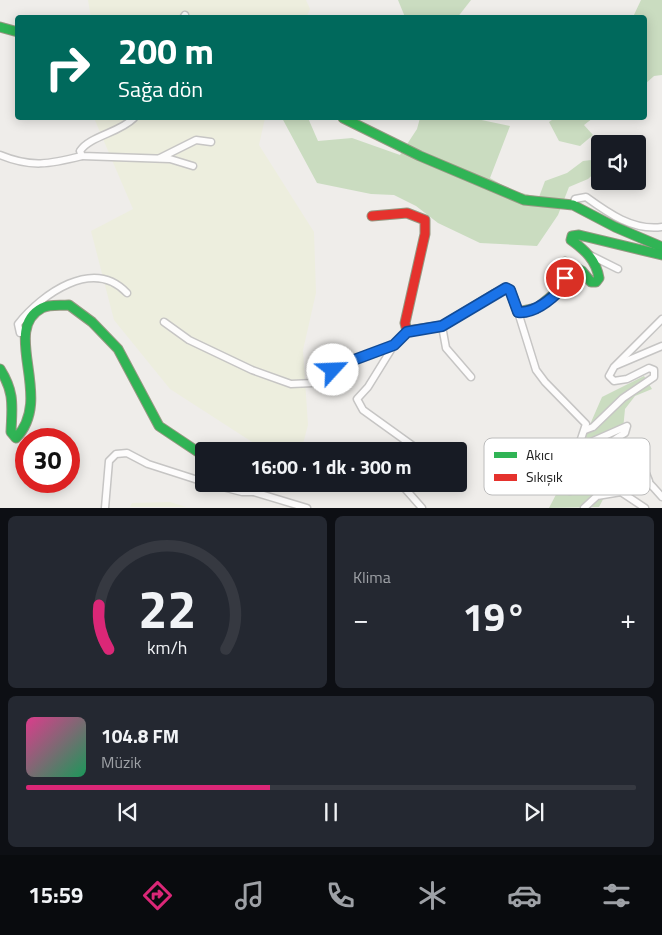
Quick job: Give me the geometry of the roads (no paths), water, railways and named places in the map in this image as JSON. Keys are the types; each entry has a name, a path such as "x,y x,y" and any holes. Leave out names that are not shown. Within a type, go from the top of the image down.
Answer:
{"street":[{"path":"0,27 15,31"},
{"path":"82,156 80,151 85,144 115,131 131,120"},
{"path":"350,120 420,156 524,200 573,205 615,227 662,247"},
{"path":"156,159 196,140 211,142"},
{"path":"0,155 17,162 35,165 82,156 170,159 193,166"},
{"path":"573,205 575,199 586,197 607,212 629,223 650,228 662,227"},
{"path":"372,216 406,213 418,215 425,220 426,234 405,323 407,332"},
{"path":"618,269 589,254 570,240 572,236 662,255"},
{"path":"518,312 539,307 558,293 565,285 562,269 565,262 582,271 591,282 596,282 599,272 597,264 589,254"},
{"path":"0,369 13,400 13,418 10,428 11,435 16,438 20,435 29,408 30,388 18,324 29,310 46,297 83,278 106,278 118,283 127,293"},
{"path":"407,442 362,410 357,399 368,387 394,345 407,332 442,326 506,288 510,290 536,370 545,382 586,424 582,438"},
{"path":"20,333 28,316 43,307 68,305 92,322 118,349 159,426 195,450"},
{"path":"585,430 593,428 635,388 654,378 654,370 649,368 627,379 614,381 610,376 616,365 662,319"},
{"path":"164,322 188,340 252,370 291,384 313,382 343,364 394,345"},
{"path":"442,326 446,348 471,377"},
{"path":"616,365 662,346"},
{"path":"598,438 620,427 627,426 628,429 617,438"},
{"path":"105,508 110,461 116,454 127,453 148,464 195,479"},
{"path":"650,482 662,497"},
{"path":"650,483 653,486"},
{"path":"254,492 307,508"},
{"path":"407,492 422,508"},
{"path":"584,508 597,496 603,495"},
{"path":"626,495 645,508"}]}
